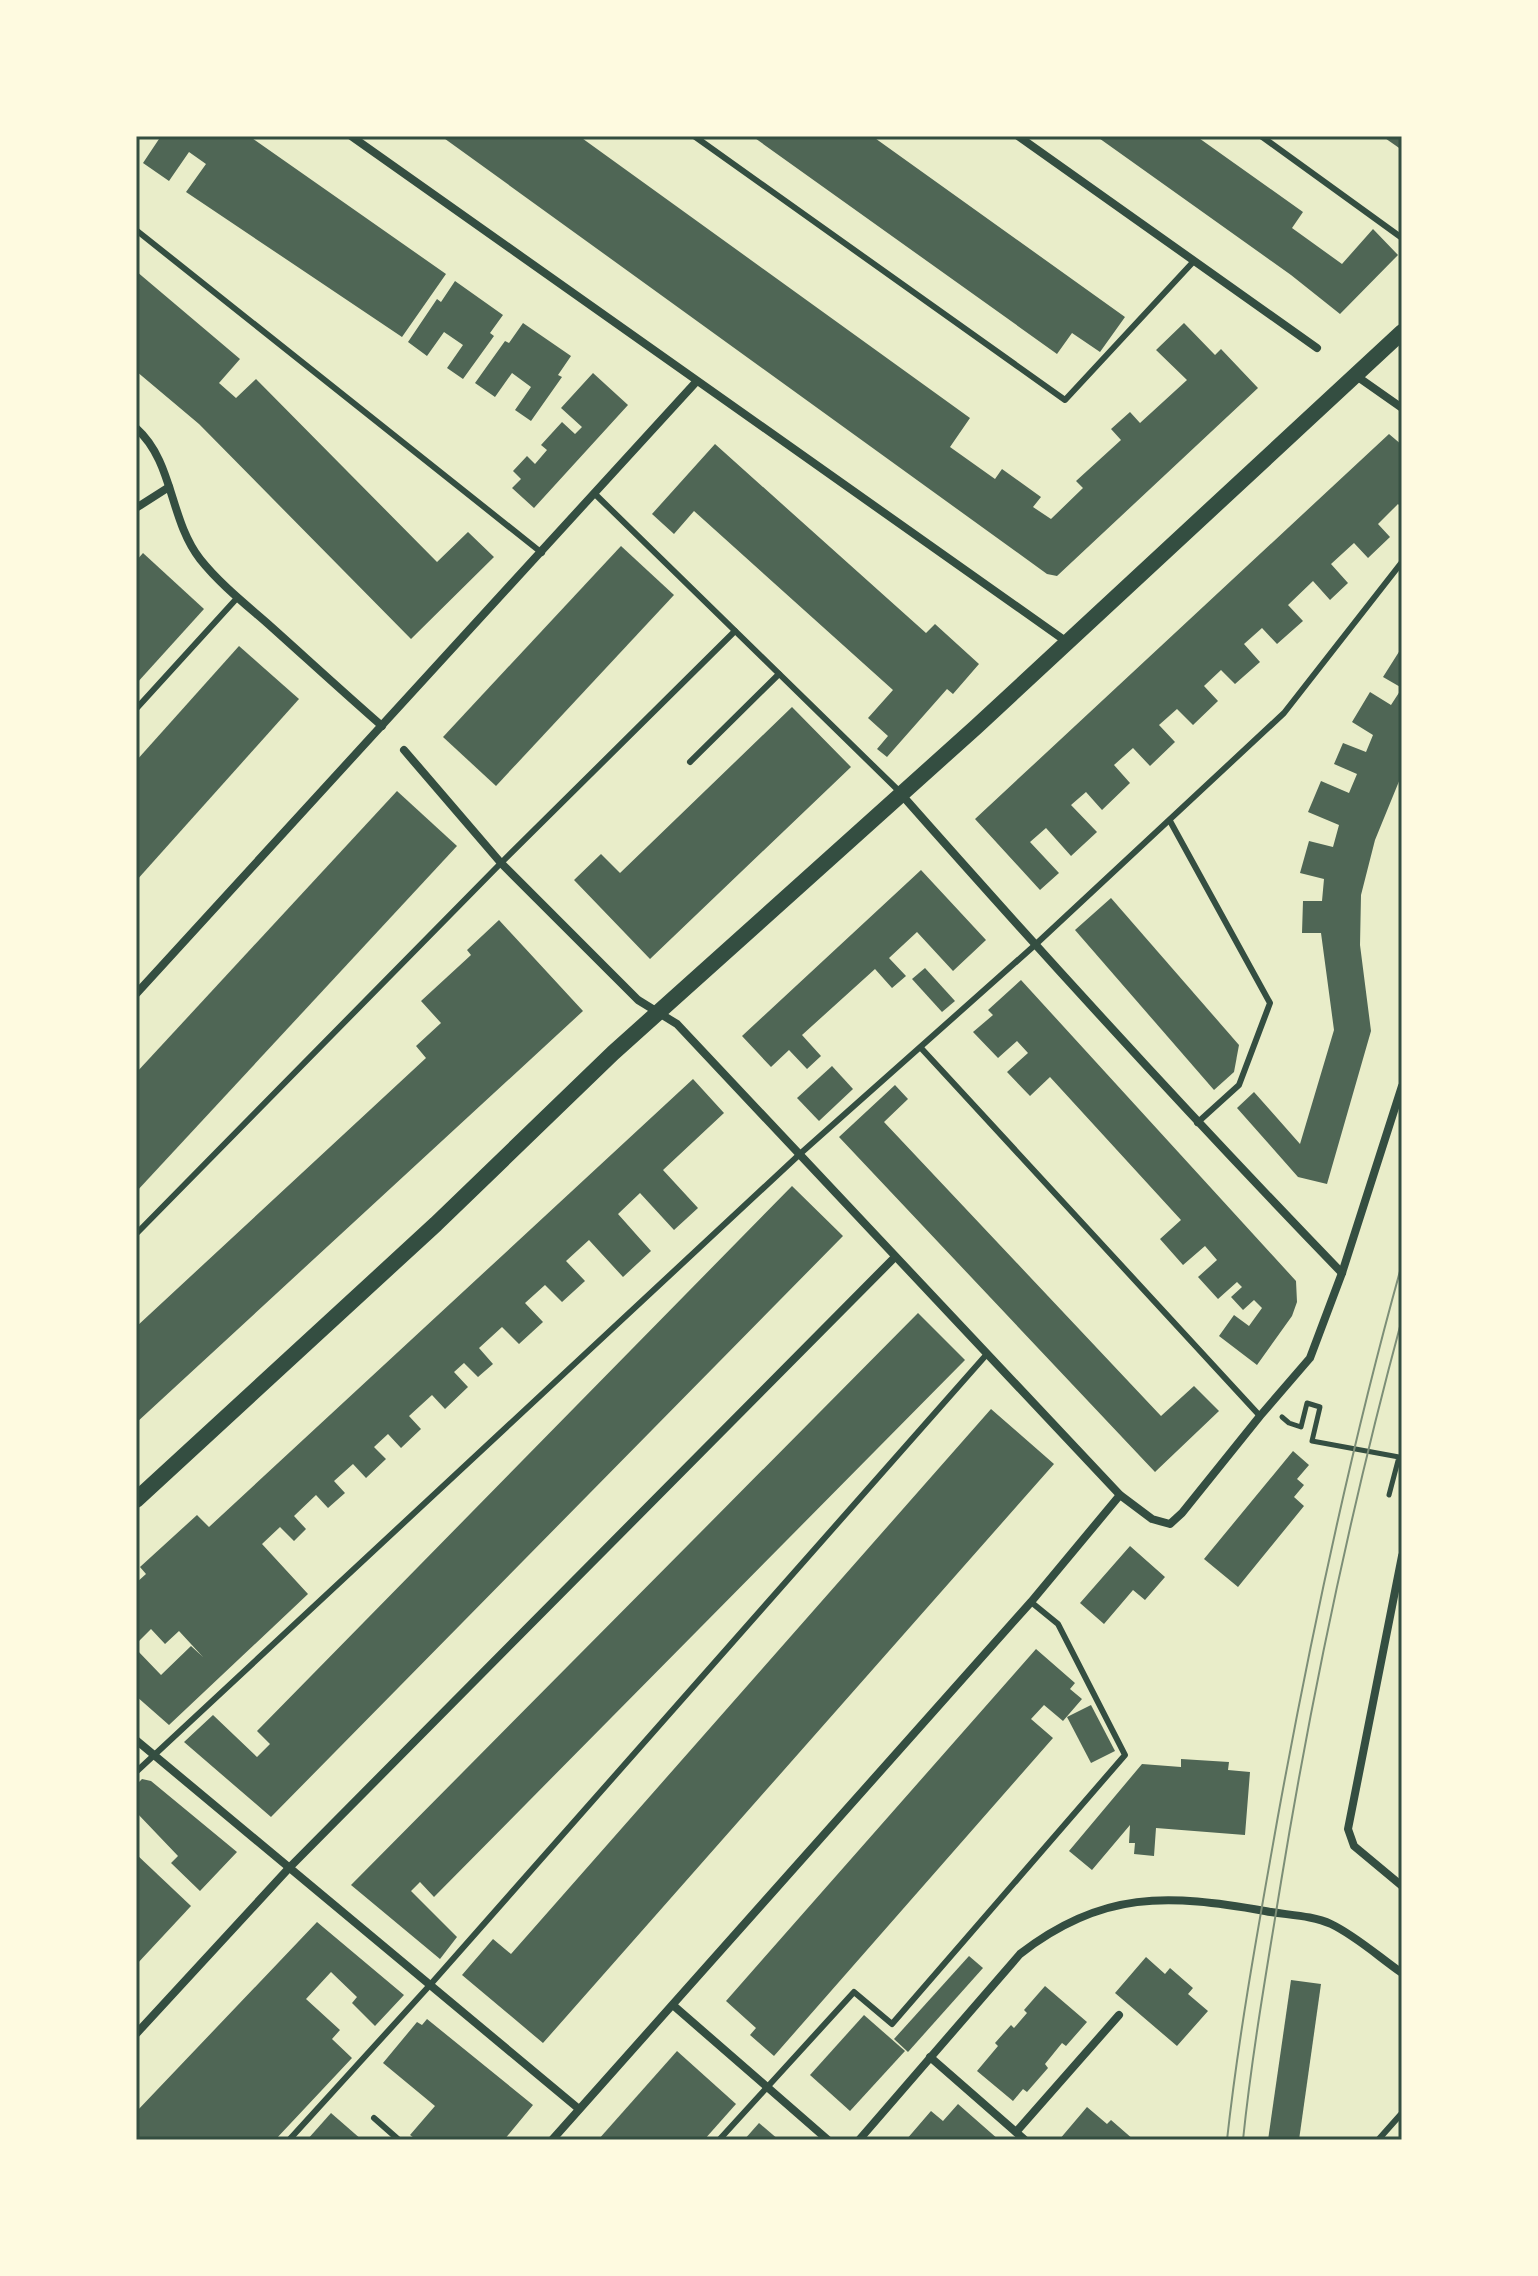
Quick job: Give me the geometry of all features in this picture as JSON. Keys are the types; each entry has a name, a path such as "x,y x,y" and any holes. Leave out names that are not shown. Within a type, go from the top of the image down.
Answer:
{"main road":[{"path":"136,1500 436,1224 658,1012 901,794 1402,332"}],"street":[{"path":"351,136 1067,642"},
{"path":"1018,136 1317,348"},
{"path":"1355,375 1402,408"},
{"path":"136,994 596,495 696,382"},
{"path":"136,428 152,443 188,542 200,559 382,726"},
{"path":"136,508 169,487"},
{"path":"404,750 501,863 638,1000 677,1024 1120,1495 1152,1519 1170,1524 1182,1513 1310,1358 1342,1273 1402,1086"},
{"path":"901,794 1197,1123 1342,1273"},
{"path":"136,2034 289,1868 895,1257"},
{"path":"552,2140 1031,1602 1120,1495"},
{"path":"1402,1556 1348,1829 1354,1846 1402,1886"},
{"path":"136,1740 579,2109"},
{"path":"859,2140 1020,1954 1044,1936 1104,1908 1143,1900 1209,1901 1327,1922 1402,1973"},
{"path":"674,2006 828,2140"},
{"path":"1016,2132 1119,2015"},
{"path":"930,2057 1025,2140"}],"lane":[{"path":"694,136 1065,400 1194,261"},
{"path":"1261,136 1402,238"},
{"path":"136,230 542,553"},
{"path":"596,495 901,794"},
{"path":"136,1772 801,1153 1035,945 1284,713 1402,562"},
{"path":"136,709 238,597"},
{"path":"136,1234 501,863 735,631"},
{"path":"690,762 779,674"},
{"path":"1170,821 1270,1003 1239,1085 1197,1123"},
{"path":"921,1048 1260,1416"},
{"path":"289,2140 430,1985 987,1354"},
{"path":"719,2140 854,1992 892,2024 1125,1755 1058,1624 1031,1602"},
{"path":"1378,2140 1402,2113"},
{"path":"374,2118 399,2140"}],"path":[{"path":"1289,1423 1301,1427 1307,1403 1320,1407 1312,1441 1399,1457 1389,1495"}],"building":[{"path":"161,136 249,136 446,274 402,337 186,192 206,164 189,152 169,181 143,163"},
{"path":"441,136 579,136 970,418 950,447 995,479 1002,469 1041,497 1033,507 1051,519 1083,488 1076,481 1121,440 1111,429 1130,412 1140,423 1187,380 1156,350 1184,323 1215,355 1221,349 1258,388 1057,576 1047,574"},
{"path":"752,136 872,136 1125,317 1100,352 1072,333 1057,354"},
{"path":"1096,136 1196,136 1303,212 1292,228 1342,264 1373,229 1398,255 1340,314 1291,275"},
{"path":"1382,136 1402,136 1402,150"},
{"path":"136,271 240,359 219,383 236,398 256,379 437,562 468,532 494,557 411,639 199,424 136,371"},
{"path":"455,281 503,315 490,333 494,336 463,379 447,368 463,345 444,332 427,356 408,342 437,299 441,302"},
{"path":"523,323 571,356 558,375 562,377 531,421 515,410 531,387 512,373 495,397 475,383 505,341 509,343"},
{"path":"593,373 628,405 534,508 512,488 521,479 513,471 527,456 535,464 547,450 541,445 562,422 575,434 582,427 561,408"},
{"path":"1389,434 1402,445 1402,508 1398,504 1378,524 1390,537 1368,558 1354,543 1331,564 1348,583 1330,600 1313,581 1288,605 1303,621 1277,644 1262,628 1244,644 1260,662 1235,684 1221,670 1204,686 1218,701 1193,725 1177,709 1159,725 1175,742 1150,766 1133,748 1114,765 1130,783 1102,810 1086,792 1071,805 1097,832 1071,856 1046,828 1030,842 1059,873 1040,890 975,819"},
{"path":"715,444 926,633 935,624 979,664 953,694 947,689 887,757 877,749 888,736 868,718 893,690 694,511 674,534 652,514"},
{"path":"621,546 674,595 496,786 443,737"},
{"path":"143,553 204,609 136,684 136,561"},
{"path":"239,646 299,699 136,881 136,761"},
{"path":"1402,647 1402,688 1383,677"},
{"path":"1402,688 1402,774 1375,840 1361,895 1360,945 1371,1031 1327,1184 1298,1177 1237,1108 1254,1092 1300,1144 1334,1030 1321,933 1302,933 1303,901 1322,901 1324,879 1300,873 1309,841 1333,847 1339,825 1308,812 1321,781 1349,793 1357,774 1334,764 1343,743 1366,752 1373,735 1352,722 1370,692 1391,705"},
{"path":"792,707 851,767 650,959 574,880 601,854 620,873"},
{"path":"397,791 457,846 136,1192 136,1073"},
{"path":"921,870 986,940 953,971 917,932 889,958 906,976 892,988 875,969 802,1035 821,1056 807,1069 789,1050 771,1067 742,1036"},
{"path":"1111,898 1239,1045 1234,1072 1214,1090 1075,930"},
{"path":"499,920 583,1011 136,1423 136,1327 426,1058 416,1046 441,1023 421,1001 471,955 467,950"},
{"path":"925,968 955,1001 942,1012 912,979"},
{"path":"1021,980 1296,1281 1297,1302 1292,1316 1257,1365 1219,1336 1234,1315 1249,1326 1262,1308 1254,1300 1243,1310 1231,1297 1242,1287 1237,1282 1218,1299 1198,1277 1217,1260 1205,1246 1183,1265 1160,1239 1181,1220 1050,1077 1030,1096 1007,1072 1028,1053 1017,1041 998,1058 973,1032 993,1015 988,1010"},
{"path":"832,1066 853,1089 819,1121 797,1098"},
{"path":"693,1079 724,1113 663,1170 698,1208 674,1230 640,1193 618,1214 651,1251 623,1277 589,1240 566,1261 585,1281 562,1302 545,1285 525,1303 543,1322 519,1344 502,1327 479,1348 493,1364 478,1377 464,1363 454,1372 468,1387 445,1409 432,1395 409,1416 421,1429 401,1448 388,1434 374,1447 386,1459 366,1478 353,1464 334,1481 345,1493 328,1508 316,1495 294,1516 306,1529 294,1541 280,1527 262,1544 308,1594 169,1725 136,1696 136,1649 161,1675 191,1646 203,1657 179,1631 165,1644 151,1629 136,1644 136,1583 146,1574 140,1567 197,1515 209,1527"},
{"path":"895,1085 908,1099 884,1122 1161,1416 1194,1386 1219,1411 1155,1472 839,1137"},
{"path":"792,1186 843,1236 271,1817 184,1742 213,1715 257,1757 270,1744 257,1731"},
{"path":"918,1313 965,1360 434,1897 420,1882 411,1891 457,1937 440,1959 351,1885"},
{"path":"991,1409 1054,1464 543,2043 462,1975 493,1939 511,1954"},
{"path":"1293,1451 1309,1465 1297,1479 1304,1485 1294,1497 1304,1506 1238,1587 1204,1559"},
{"path":"1130,1546 1165,1577 1145,1600 1133,1590 1104,1624 1080,1603"},
{"path":"1036,1649 1075,1683 1070,1689 1082,1699 1063,1721 1044,1705 1031,1719 1053,1738 774,2056 750,2035 756,2028 726,2001"},
{"path":"1091,1705 1115,1751 1091,1763 1067,1717"},
{"path":"1181,1759 1229,1762 1228,1770 1250,1772 1245,1835 1156,1828 1154,1856 1134,1854 1135,1843 1129,1843 1130,1825 1092,1870 1069,1851 1142,1764 1181,1767"},
{"path":"142,1779 151,1781 237,1852 200,1891 171,1863 178,1856 136,1812 136,1785"},
{"path":"136,1854 191,1906 136,1965"},
{"path":"317,1922 404,1995 375,2026 352,2003 357,1997 331,1972 306,1999 340,2030 332,2039 352,2058 275,2140 136,2140 136,2112"},
{"path":"969,1956 983,1968 908,2052 894,2039"},
{"path":"1146,1957 1165,1974 1170,1968 1193,1988 1188,1994 1208,2011 1177,2046 1115,1993"},
{"path":"1291,1980 1321,1984 1299,2140 1268,2140"},
{"path":"1045,1986 1087,2022 1066,2046 1062,2043 1045,2064 1048,2068 1027,2092 1023,2089 1013,2101 977,2071 998,2046 995,2043 1011,2025 1014,2028 1027,2013 1024,2010"},
{"path":"864,2015 905,2051 850,2111 810,2075"},
{"path":"427,2019 533,2105 504,2140 417,2140 410,2135 435,2106 383,2063 417,2022 422,2025"},
{"path":"677,2051 736,2104 704,2140 598,2140"},
{"path":"958,2104 999,2140 906,2140 931,2111 943,2121"},
{"path":"1087,2107 1107,2124 1111,2120 1134,2140 1059,2140"},
{"path":"331,2113 362,2140 307,2140"},
{"path":"759,2123 779,2140 744,2140"}],"tram line":[{"path":"1227,2140 1250,1977 1305,1677 1349,1470 1402,1264"},
{"path":"1243,2140 1260,2011 1306,1740 1334,1599 1402,1319"}]}
